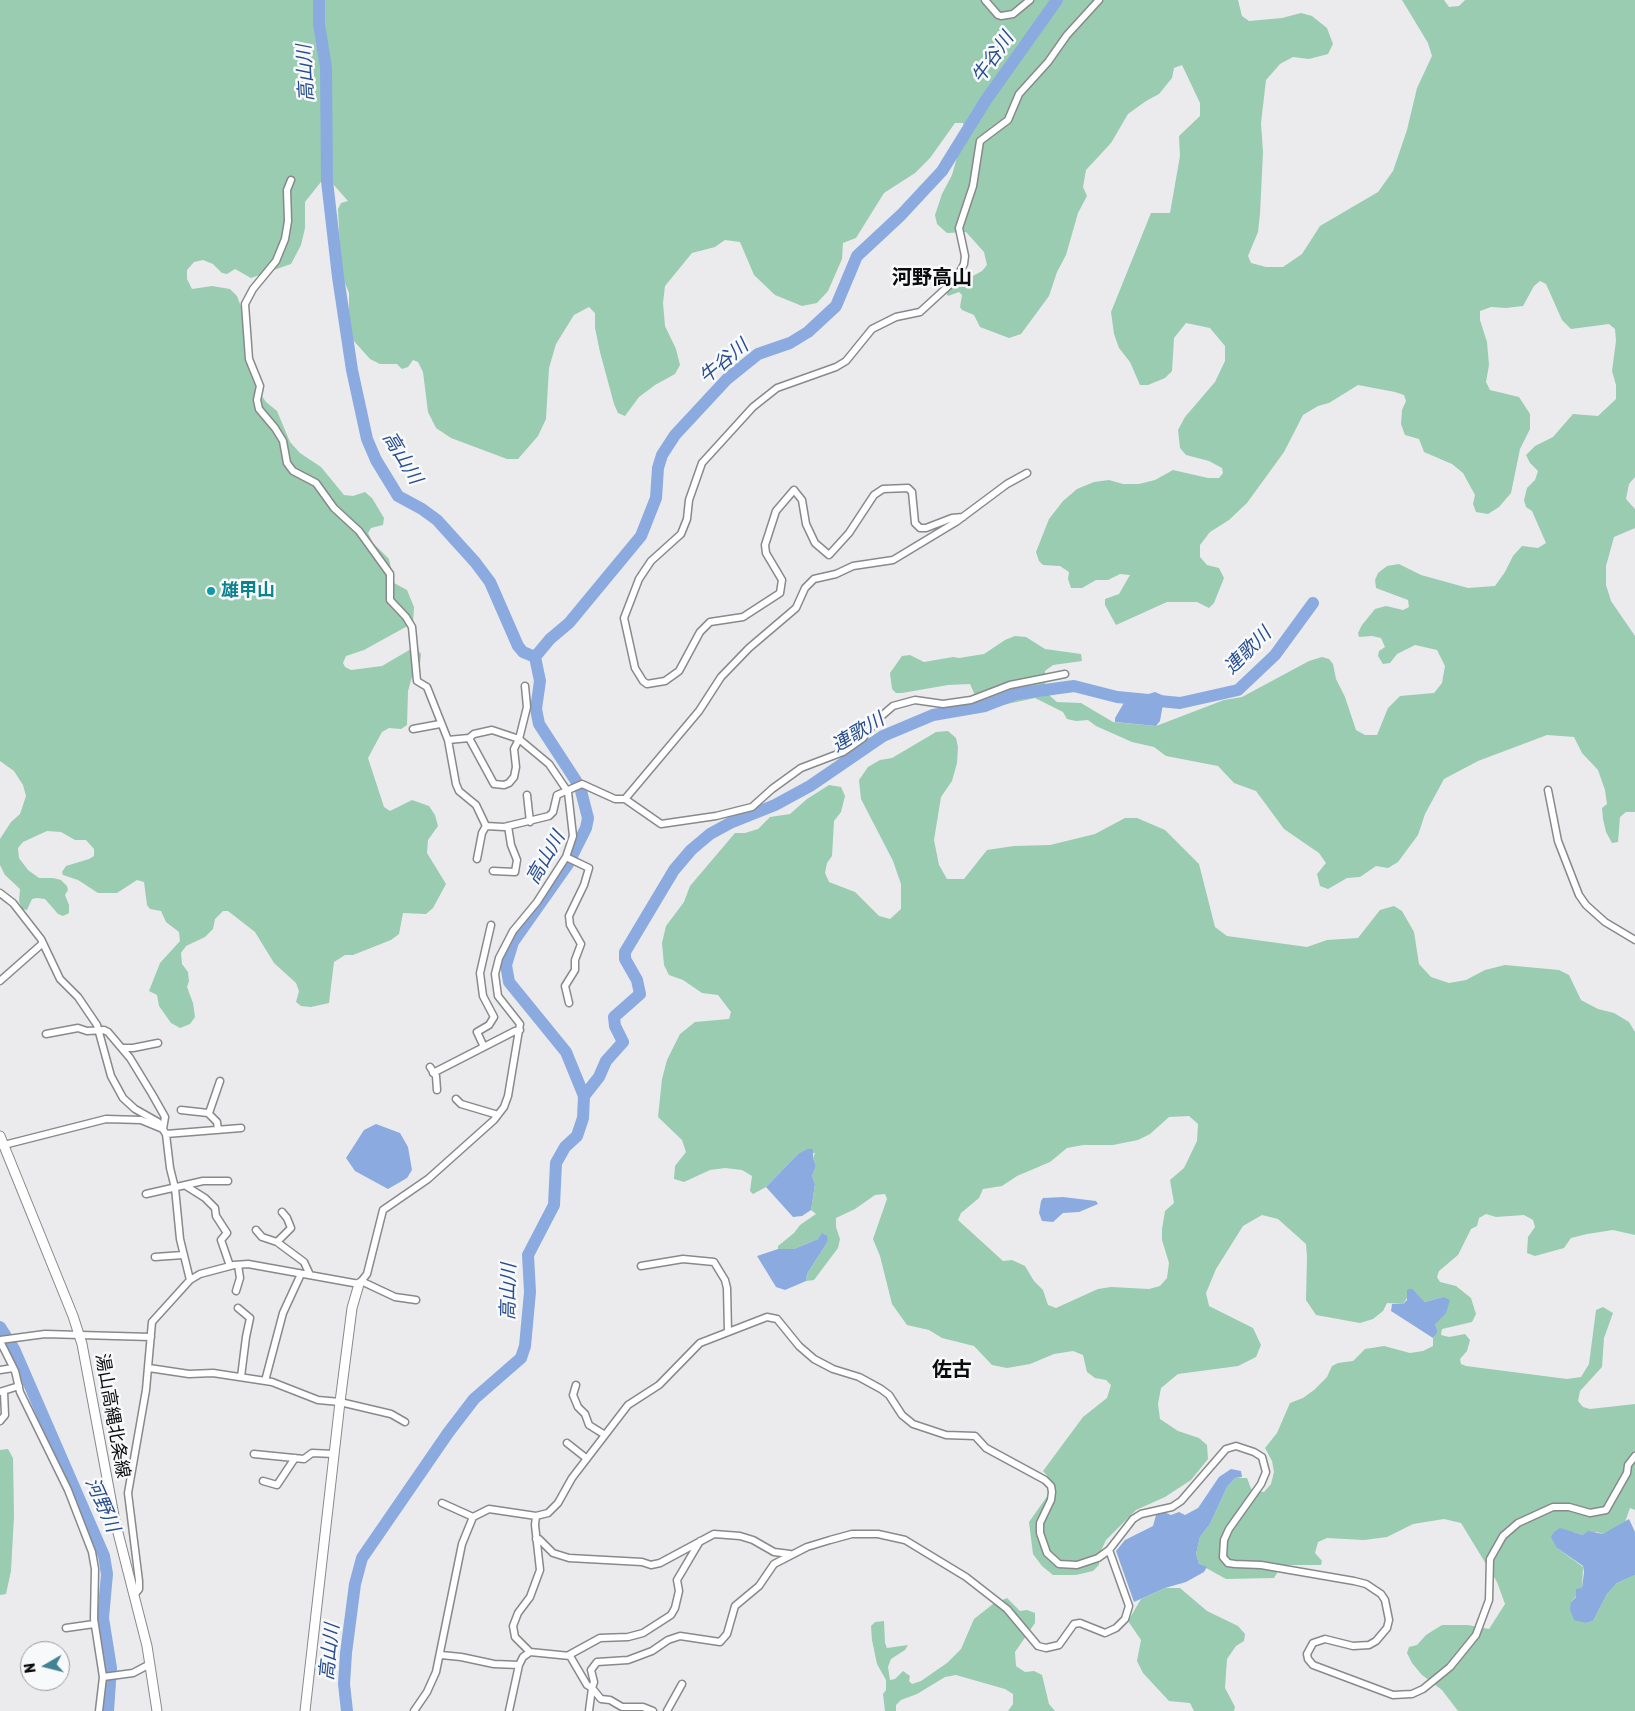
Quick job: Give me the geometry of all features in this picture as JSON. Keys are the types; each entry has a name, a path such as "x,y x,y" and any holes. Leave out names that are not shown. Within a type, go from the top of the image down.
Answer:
{"main road":[{"name":"湯山高縄北条線","path":"2,1141 70,1308 79,1335 90,1383 112,1505 150,1664 156,1711"},
{"path":"305,1711 352,1308 360,1283"}],"street":[{"path":"985,0 998,15 1002,16 1013,14 1030,0"},
{"path":"963,517 952,518 926,528 920,528 915,523 912,492 908,488 900,486 883,489 874,495 849,533 829,555 815,543 806,524 802,500 794,490 776,511 765,546 766,553 782,580 780,593 743,617 710,622 700,632 679,671 665,681 648,684 643,681 634,668 624,618 643,573 651,561 681,534 687,519 689,500 702,463 753,407 777,388 836,367 846,361 872,329 896,317 920,312 956,279 964,264 965,256 959,228 972,186 980,140 1008,120 1019,94 1048,62 1067,34 1099,0"},
{"path":"291,180 287,190 288,221 285,239 276,261 253,289 245,304 249,359 260,386 257,400 259,409 283,441 287,463 293,471 316,482 334,508 359,531 390,574 390,600 406,617 412,627 416,681 427,687 440,724 448,740 459,791 476,804 486,826"},
{"path":"625,799 699,711 721,677 750,648 796,608 805,588 814,579 836,574 853,566 893,560 963,517 1007,484 1027,473"},
{"path":"486,826 508,826 549,816 553,812 557,796 582,784 615,799 625,799 661,824 716,816 752,807 772,789 801,768 843,752 856,744 893,706 915,700 943,704 971,700 1010,684 1065,674"},
{"path":"469,738 494,784 499,786 509,783 514,777 516,767 514,749 519,739 527,708 525,686"},
{"path":"413,729 440,724"},
{"path":"360,1283 367,1274 383,1210 428,1179 498,1114 508,1096 520,1024 516,1016 498,996 495,985 499,958 513,931 569,859 573,836 568,792 549,764 519,739 498,730 492,730 474,734 469,738 448,740"},
{"path":"1548,790 1558,841 1579,896 1605,922 1635,940"},
{"path":"527,795 530,822"},
{"path":"477,859 482,833 486,826"},
{"path":"493,871 515,872 517,860 511,845 508,826"},
{"path":"569,859 589,868 584,885 568,916 570,925 582,944 575,960 575,970 565,986 569,1003"},
{"path":"0,893 13,903 43,943 60,979 88,1009 99,1031 111,1076 119,1091 128,1104 158,1122 164,1131"},
{"path":"484,1047 478,1032 489,1025 494,1017 483,996 480,973 491,924"},
{"path":"0,981 43,943"},
{"path":"46,1034 78,1028 87,1031 108,1032 123,1048 164,1116 164,1131 175,1188 183,1255 190,1280"},
{"path":"437,1090 436,1076 431,1070 520,1030"},
{"path":"123,1048 158,1043"},
{"path":"209,1113 220,1081"},
{"path":"456,1099 461,1104 498,1114"},
{"path":"181,1110 209,1113 217,1122 218,1130"},
{"path":"2,1141 106,1118 141,1120 164,1131 241,1128"},
{"path":"146,1194 203,1181 228,1181"},
{"path":"186,1186 205,1198 215,1208 216,1216 226,1233 221,1240 230,1266"},
{"path":"276,1242 291,1228 282,1212"},
{"path":"256,1230 262,1237 276,1242 304,1262 310,1276"},
{"path":"155,1257 183,1255"},
{"path":"641,1266 683,1259 714,1262 726,1280 728,1332"},
{"path":"134,1595 139,1589 139,1581 128,1493 149,1368 152,1322 190,1280 200,1274 230,1266 248,1264 360,1283 395,1297 416,1300"},
{"path":"236,1291 240,1278 238,1265"},
{"path":"265,1381 283,1314 301,1274"},
{"path":"238,1308 250,1318 241,1377"},
{"path":"414,1711 431,1684 440,1655 462,1544 473,1517 489,1510 536,1516 548,1512 558,1503 572,1478 622,1410 660,1385 696,1346 764,1318 775,1317 799,1346 814,1359 833,1369 859,1377 882,1389 889,1394 902,1415 913,1424 946,1436 975,1436 986,1448 1046,1480 1051,1486 1052,1492 1051,1500 1040,1523 1040,1533 1047,1553 1059,1564 1088,1563 1109,1550 1122,1530 1133,1519 1146,1512 1172,1507 1180,1501 1226,1449 1236,1446 1254,1452 1262,1457 1266,1472 1261,1484 1229,1529 1224,1540 1223,1557 1228,1563 1261,1565 1327,1576 1354,1581 1375,1589 1386,1600 1389,1620 1387,1628 1376,1641 1369,1645 1353,1646 1333,1639 1318,1640 1309,1647 1308,1659 1313,1665 1388,1693 1412,1694 1423,1689 1450,1667 1476,1635 1489,1600 1490,1559 1503,1536 1518,1523 1553,1507 1569,1507 1590,1513 1606,1510 1627,1473 1628,1465 1635,1456"},
{"path":"99,1711 105,1677 94,1624 96,1569 88,1540 68,1490 19,1386 0,1340 29,1334 151,1337"},
{"path":"0,1370 13,1368"},
{"path":"149,1368 189,1374 213,1372 265,1381 318,1400 340,1402 391,1414 405,1422"},
{"path":"576,1385 573,1395 578,1407 585,1414 589,1425 605,1435"},
{"path":"0,1421 5,1415 2,1392 19,1386"},
{"path":"567,1443 586,1458"},
{"path":"254,1454 304,1459 312,1453 334,1454"},
{"path":"264,1481 276,1485 295,1458"},
{"path":"442,1503 473,1517"},
{"path":"530,1652 515,1637 513,1626 518,1613 530,1597 540,1570 534,1525 536,1516"},
{"path":"536,1539 542,1541 553,1553 569,1558 642,1562 651,1565 660,1563 714,1534 740,1536 780,1554 795,1553"},
{"path":"588,1711 594,1682 591,1670 597,1662 628,1660 652,1651 668,1640 680,1636 720,1642 727,1634 735,1606 759,1586 774,1564 807,1547 852,1534 878,1534 905,1540 966,1578 1007,1610 1038,1646 1046,1648 1058,1645 1074,1624 1080,1623 1105,1633 1116,1628 1125,1619 1129,1606 1109,1550"},
{"path":"509,1711 519,1665 523,1657 530,1652 568,1655 600,1638 628,1637 643,1633 671,1614 679,1591 677,1580 700,1540"},
{"path":"66,1628 94,1624"},
{"path":"440,1655 461,1656 494,1664 519,1665"},
{"path":"568,1655 587,1685 601,1699 610,1700 622,1707 643,1707 653,1711"},
{"path":"105,1677 134,1673 150,1664"},
{"path":"667,1711 682,1684"}],"green space":[{"path":"0,0 1238,0 1242,16 1249,21 1282,18 1301,13 1312,16 1327,28 1333,44 1328,54 1309,59 1293,57 1280,64 1266,80 1261,123 1263,152 1260,214 1258,232 1248,256 1251,263 1266,267 1283,267 1302,254 1320,226 1378,192 1393,171 1407,130 1417,88 1432,56 1428,43 1402,0 1444,0 1449,7 1459,6 1465,0 1635,0 1635,477 1629,484 1626,499 1635,509 1635,528 1614,537 1606,566 1606,585 1611,601 1635,636 1635,812 1626,812 1620,817 1618,842 1612,843 1606,832 1603,819 1602,808 1607,804 1605,790 1598,770 1582,753 1574,737 1547,735 1478,761 1444,779 1425,814 1418,835 1398,862 1388,868 1376,866 1360,877 1347,878 1328,889 1320,886 1317,874 1326,863 1319,853 1284,829 1256,791 1234,783 1218,766 1166,756 1154,747 1132,742 1096,726 1088,720 1076,721 1067,719 1063,712 1035,698 984,709 978,702 970,684 948,685 902,693 896,693 892,689 890,673 902,656 910,655 924,662 953,657 959,658 984,654 1005,640 1015,636 1026,637 1045,649 1081,654 1082,661 1053,665 1045,671 1045,684 1050,696 1057,702 1081,703 1113,722 1156,726 1224,700 1242,697 1309,661 1322,657 1329,659 1333,664 1336,679 1345,697 1356,730 1365,735 1377,735 1388,708 1400,696 1434,693 1442,683 1445,666 1437,650 1415,645 1397,654 1390,663 1383,664 1378,656 1379,651 1385,647 1381,638 1372,636 1359,637 1358,633 1362,625 1375,609 1386,606 1403,610 1409,607 1408,600 1376,588 1375,580 1378,573 1387,566 1399,564 1421,575 1468,588 1495,586 1513,556 1522,546 1538,548 1546,543 1532,511 1526,507 1524,500 1527,488 1535,480 1538,471 1530,463 1526,455 1535,446 1553,437 1573,414 1598,416 1616,399 1616,385 1612,371 1616,341 1615,329 1609,324 1571,329 1562,320 1546,284 1540,281 1534,286 1523,306 1491,307 1480,311 1480,320 1487,342 1489,365 1486,382 1490,390 1519,397 1530,414 1530,429 1520,449 1511,493 1499,507 1488,514 1476,512 1473,504 1475,495 1463,473 1452,464 1424,452 1419,439 1405,435 1401,424 1402,410 1406,401 1404,395 1358,385 1329,403 1318,406 1303,415 1284,452 1247,503 1229,520 1210,532 1200,545 1200,557 1207,565 1219,568 1224,578 1214,603 1209,608 1197,602 1167,602 1116,625 1105,605 1105,599 1119,594 1130,575 1120,574 1108,580 1096,580 1082,588 1071,588 1068,579 1069,572 1060,566 1043,565 1039,561 1036,552 1049,519 1063,501 1077,489 1094,482 1109,480 1123,484 1139,484 1155,480 1173,470 1208,478 1219,478 1223,473 1222,468 1209,461 1186,455 1180,448 1178,430 1185,417 1215,382 1225,361 1225,346 1210,328 1186,323 1174,338 1172,371 1165,378 1148,385 1140,385 1130,362 1119,348 1114,334 1111,312 1151,213 1170,213 1180,156 1179,136 1200,116 1200,103 1182,65 1174,68 1172,78 1159,94 1128,114 1111,143 1086,170 1083,187 1087,196 1078,213 1066,255 1057,272 1049,296 1021,334 1009,338 980,327 974,315 962,310 960,307 962,295 959,292 948,296 945,291 947,284 971,277 982,271 987,265 984,252 966,232 947,233 937,224 935,215 942,194 952,175 965,129 963,123 955,123 930,158 915,173 884,193 856,238 843,243 842,259 828,291 817,303 802,306 775,295 754,275 740,242 725,240 715,247 692,253 665,286 663,303 665,326 676,349 680,365 675,374 639,397 625,416 618,413 614,404 600,352 595,328 595,313 589,307 574,315 556,344 549,368 546,419 538,436 518,459 507,459 451,438 436,428 428,412 423,372 418,362 413,360 408,367 402,369 397,364 380,364 370,359 353,340 349,327 349,293 343,278 340,252 338,209 341,203 348,201 332,183 324,178 305,202 305,228 301,245 291,264 251,278 235,269 227,274 222,273 213,264 203,260 194,262 187,270 187,279 192,289 212,286 230,289 237,296 243,312 244,337 257,367 254,378 255,386 266,402 277,411 290,442 300,453 321,467 344,495 353,496 365,492 372,498 384,518 383,525 371,528 368,533 373,543 389,559 394,583 407,590 414,607 413,623 364,650 346,656 343,663 345,667 351,670 382,666 411,649 418,650 421,654 420,664 412,677 408,691 407,725 401,729 389,728 382,732 368,758 384,807 390,811 412,800 429,806 435,815 438,826 428,840 427,853 446,884 433,908 426,914 403,913 399,934 391,940 353,955 345,955 334,962 329,1003 311,1007 301,1006 296,1002 299,991 296,983 274,963 255,932 228,911 223,911 215,919 213,929 205,937 186,946 181,953 182,964 188,972 189,981 187,987 193,1003 195,1017 190,1024 180,1028 171,1023 159,1006 157,995 149,991 160,963 180,941 179,932 166,922 161,911 150,909 147,905 144,882 137,880 117,893 98,893 78,880 63,875 62,872 66,866 94,856 94,849 86,840 75,840 61,832 47,831 23,842 18,848 19,858 28,870 39,878 61,880 67,886 68,890 65,895 69,905 69,913 63,916 58,914 45,899 32,899 27,910 22,909 19,901 20,889 5,875 0,865 0,839 11,822 20,814 26,796 23,785 14,771 0,761"},
{"path":"948,731 956,738 958,747 957,763 952,781 941,797 934,840 939,865 947,879 964,879 987,850 1014,846 1050,845 1095,834 1125,818 1137,818 1165,830 1199,864 1215,927 1227,936 1307,947 1327,940 1358,938 1380,910 1394,906 1402,911 1414,932 1419,964 1431,977 1449,983 1466,980 1485,970 1505,965 1559,970 1569,975 1581,1000 1598,1009 1614,1013 1629,1022 1635,1032 1635,1235 1613,1230 1587,1234 1571,1238 1564,1248 1535,1256 1527,1253 1528,1237 1535,1227 1533,1220 1524,1215 1496,1217 1486,1214 1479,1218 1477,1226 1471,1229 1458,1255 1439,1271 1437,1277 1440,1282 1456,1286 1471,1298 1476,1314 1472,1322 1442,1329 1441,1335 1449,1337 1465,1334 1470,1340 1467,1351 1460,1359 1461,1364 1466,1366 1567,1379 1581,1377 1589,1364 1596,1310 1603,1307 1613,1313 1604,1338 1602,1367 1580,1391 1578,1401 1583,1407 1590,1409 1635,1404 1635,1510 1630,1508 1625,1522 1610,1532 1583,1535 1573,1532 1557,1548 1583,1567 1582,1589 1571,1602 1580,1621 1586,1623 1593,1621 1607,1594 1617,1583 1635,1575 1635,1711 1458,1711 1442,1690 1422,1675 1412,1663 1407,1653 1409,1647 1417,1645 1426,1635 1442,1625 1468,1625 1489,1629 1505,1604 1497,1582 1461,1523 1444,1519 1413,1524 1387,1537 1364,1540 1327,1538 1318,1542 1315,1553 1322,1561 1321,1565 1282,1565 1274,1578 1226,1579 1199,1564 1196,1554 1200,1537 1210,1524 1227,1487 1235,1478 1247,1478 1252,1491 1264,1492 1271,1484 1274,1472 1272,1461 1265,1448 1277,1433 1290,1403 1303,1398 1314,1390 1327,1377 1332,1366 1338,1363 1353,1361 1365,1349 1384,1346 1410,1353 1423,1351 1433,1346 1433,1338 1438,1332 1435,1324 1443,1297 1425,1302 1413,1289 1403,1304 1387,1303 1383,1311 1373,1319 1360,1323 1316,1315 1306,1300 1306,1244 1278,1219 1262,1215 1243,1226 1216,1269 1206,1293 1209,1306 1253,1328 1261,1345 1256,1357 1238,1366 1178,1374 1161,1388 1158,1404 1160,1419 1178,1431 1199,1438 1207,1445 1208,1459 1191,1480 1165,1497 1136,1510 1106,1540 1099,1555 1099,1565 1093,1571 1076,1575 1053,1575 1042,1566 1033,1554 1029,1522 1053,1488 1051,1480 1043,1471 1083,1417 1107,1398 1111,1385 1106,1380 1095,1378 1087,1372 1083,1355 1073,1351 1054,1354 1030,1364 1007,1368 992,1365 974,1346 942,1338 929,1330 907,1325 892,1304 880,1256 873,1239 887,1199 885,1194 875,1195 855,1209 836,1218 836,1227 840,1239 838,1248 814,1280 806,1281 807,1274 828,1241 822,1234 818,1239 794,1249 778,1249 778,1246 794,1233 800,1225 816,1214 811,1210 815,1184 812,1176 816,1166 813,1158 815,1153 798,1154 766,1187 753,1194 750,1191 752,1176 742,1170 725,1168 710,1170 684,1182 674,1179 675,1166 686,1152 682,1140 658,1117 662,1079 667,1060 680,1034 695,1022 729,1019 731,1012 718,995 702,993 683,980 669,975 664,965 662,943 666,926 684,902 690,886 735,833 745,833 758,829 770,817 790,814 807,799 829,785 841,787 845,796 841,812 834,821 832,856 827,863 825,873 829,882 855,892 879,916 890,919 901,909 901,884 893,861 861,799 859,780 868,767 880,760 892,758 936,732","holes":["1189,1116 1198,1124 1197,1141 1184,1168 1170,1180 1174,1203 1165,1211 1162,1229 1162,1240 1169,1263 1167,1278 1160,1286 1149,1289 1111,1287 1098,1289 1056,1308 1048,1305 1043,1290 1034,1281 1025,1266 1012,1260 1003,1261 958,1220 961,1213 979,1198 983,1189 1002,1186 1017,1176 1050,1162 1067,1148 1083,1145 1113,1145 1138,1140 1150,1134 1169,1117"]},
{"path":"8,1449 13,1458 14,1516 11,1571 6,1594 0,1595 0,1450"},
{"path":"1165,1588 1180,1588 1207,1611 1238,1626 1245,1634 1244,1641 1236,1646 1227,1659 1225,1688 1235,1707 1234,1711 1194,1711 1190,1703 1169,1701 1143,1673 1137,1661 1141,1640 1128,1621 1141,1599"},
{"path":"1007,1598 1020,1611 1027,1610 1035,1613 1035,1623 1015,1652 1016,1666 1025,1672 1034,1671 1042,1675 1049,1704 1055,1711 1008,1711 1013,1704 1013,1694 1005,1689 956,1675 945,1677 917,1694 901,1700 896,1705 896,1711 885,1711 883,1694 886,1690 886,1680 877,1664 872,1640 871,1626 875,1622 884,1621 887,1648 908,1645 905,1650 891,1659 888,1667 890,1680 895,1679 903,1671 910,1676 909,1681 912,1684 921,1681 947,1663 961,1649 974,1619 993,1604"}],"water":[{"path":"1155,692 1164,698 1160,721 1156,726 1115,722 1115,718 1125,701"},
{"path":"376,1124 400,1133 408,1147 412,1170 407,1178 388,1189 355,1171 346,1158 364,1130"},
{"path":"808,1149 813,1149 813,1158 816,1166 812,1176 815,1184 811,1210 802,1216 793,1217 766,1187 798,1154"},
{"path":"1063,1197 1096,1201 1098,1204 1079,1212 1063,1213 1053,1222 1042,1221 1039,1213 1043,1198"},
{"path":"822,1233 827,1236 828,1241 807,1274 806,1281 785,1290 776,1287 757,1256 778,1249 794,1249 818,1239"},
{"path":"1413,1289 1425,1302 1443,1297 1450,1300 1446,1313 1435,1324 1438,1332 1433,1338 1391,1311 1392,1304 1403,1304 1407,1300 1407,1290"},
{"path":"1231,1469 1241,1471 1242,1477 1235,1478 1227,1487 1210,1524 1200,1537 1196,1554 1199,1564 1207,1567 1204,1572 1186,1582 1165,1588 1134,1602 1116,1551 1125,1540 1153,1526 1156,1515 1164,1512 1171,1515 1179,1512 1185,1515 1198,1508 1219,1477"},
{"path":"1629,1519 1635,1532 1635,1575 1617,1583 1607,1594 1593,1621 1586,1623 1574,1620 1570,1609 1571,1602 1576,1597 1576,1589 1582,1588 1583,1566 1557,1548 1551,1537 1560,1528 1583,1535 1588,1531 1603,1534"}],"waterway":[{"name":"高山川","path":"319,0 319,24 326,68 327,181 338,277 352,370 367,439 376,460 398,496 422,509 437,520 475,562 490,582 518,646 523,652 535,657 540,681 536,709 539,724 580,787 588,818 586,828 568,864 513,942 506,965 509,982 566,1052 584,1096 583,1118 577,1136 565,1147 556,1163 554,1205 528,1255 530,1292 525,1346 521,1358 474,1399 448,1433 362,1558 355,1584 346,1653 344,1684 347,1711"},
{"name":"牛谷川","path":"535,657 550,639 569,623 641,536 656,498 658,468 662,455 675,435 727,379 758,354 790,343 808,332 836,306 857,256 901,215 942,171 986,100 1057,0"},
{"name":"連歌川","path":"584,1096 599,1077 606,1061 623,1042 615,1026 614,1017 640,994 637,980 625,959 625,952 674,870 691,850 710,834 730,823 775,805 810,786 883,736 933,715 985,706 1016,694 1074,686 1117,697 1180,703 1238,690 1275,655 1313,603"},
{"name":"河野川","path":"0,1327 14,1349 104,1556 107,1574 103,1618 111,1668 108,1711"}],"place":[{"name":"雄甲山","path":"211,591"}],"district":[{"name":"河野高山","path":"932,278"},
{"name":"佐古","path":"952,1370"}]}
